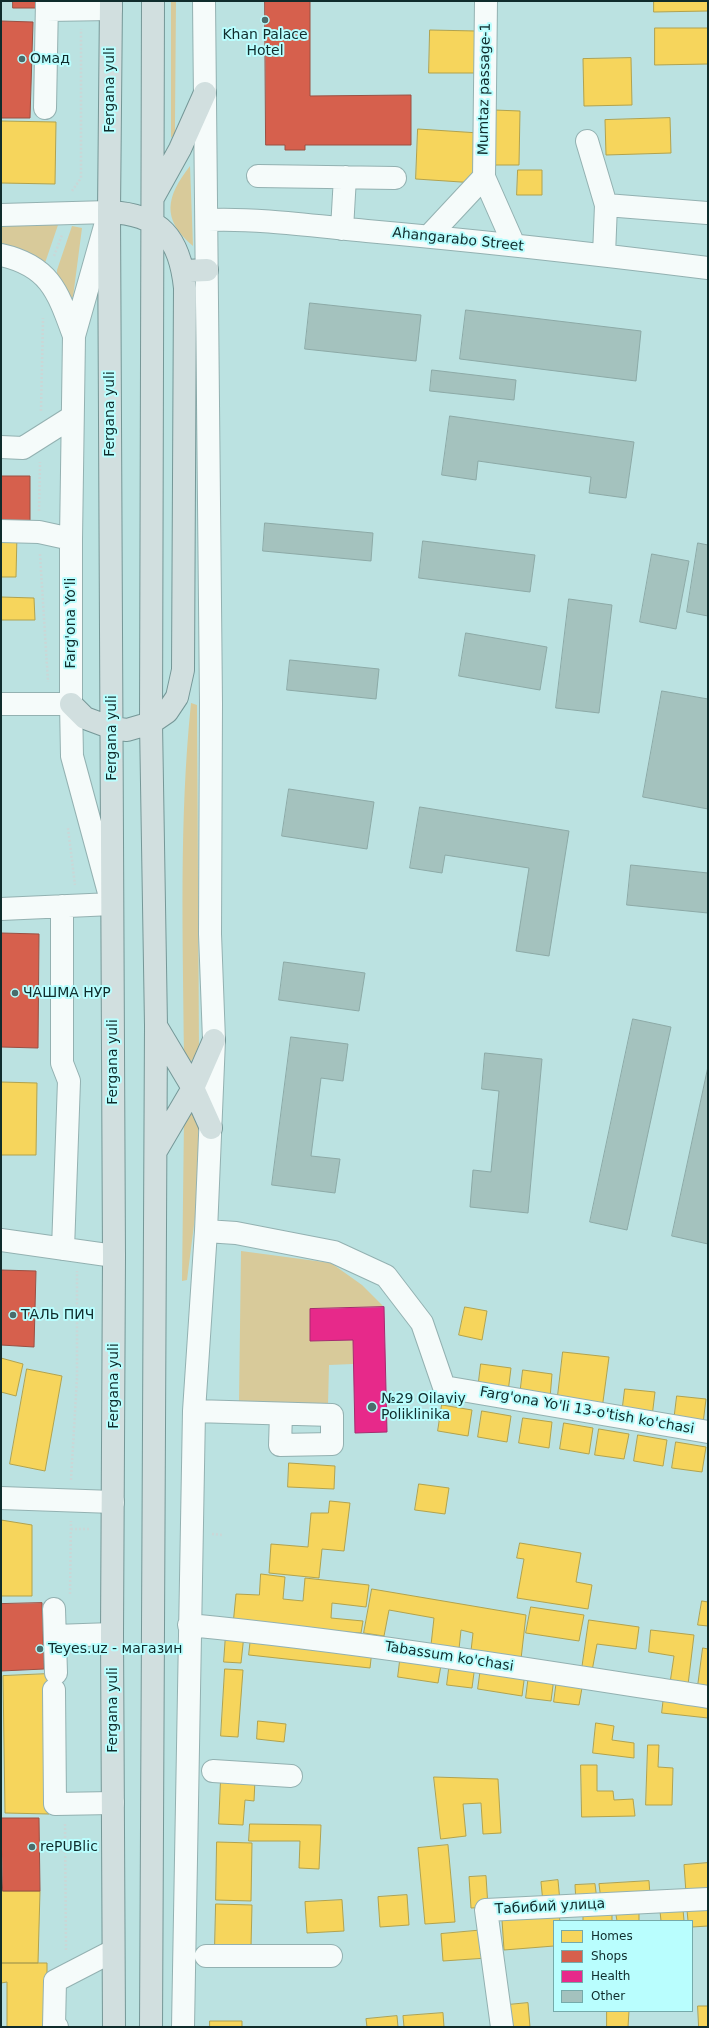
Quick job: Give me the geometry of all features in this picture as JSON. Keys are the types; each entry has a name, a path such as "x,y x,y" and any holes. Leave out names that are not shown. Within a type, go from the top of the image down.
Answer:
{"main road":[{"path":"151,2027 156,1026 151,723 153,1"},
{"name":"Fergana yuli","path":"111,5 109,212 114,1256 112,1634 114,2027"},
{"path":"153,197 180,149 206,93"},
{"path":"71,704 86,718 112,728 127,730 151,723 167,712 177,697 183,670 186,288 184,271 176,246 153,223 133,215 109,212"},
{"path":"184,271 208,270"},
{"path":"156,1026 193,1088 211,1128"},
{"path":"155,1152 193,1088 214,1040"}],"street":[{"path":"183,2027 194,1411 206,1231 214,1040 210,934 208,270 204,1"},
{"name":"Mumtаz passage-1","path":"486,1 484,177 514,245"},
{"path":"45,108 47,5 111,5"},
{"path":"587,141 606,205 604,255"},
{"path":"258,176 395,178"},
{"path":"342,229 345,177"},
{"path":"429,236 484,177"},
{"path":"606,205 707,213"},
{"path":"1,215 109,212 74,336"},
{"name":"Ahangarabo Street","path":"207,220 237,220 429,236 708,268"},
{"path":"1,256 29,265 46,277 59,298 74,336"},
{"name":"Farg'ona Yo'li","path":"74,336 71,539 72,756 112,904"},
{"path":"1,447 23,448 72,417"},
{"path":"1,531 39,532 71,539"},
{"path":"1,704 71,704"},
{"path":"1,908 112,904"},
{"path":"62,906 62,1063 69,1081 63,1249"},
{"name":"Farg'ona Yo'li 13-o'tish ko'chasi","path":"206,1231 236,1233 334,1252 386,1276 422,1323 444,1387 708,1432"},
{"path":"1,1240 114,1256"},
{"path":"194,1411 280,1414"},
{"path":"1,1498 113,1502"},
{"path":"54,1609 55,1804 113,1803"},
{"name":"Tabassum ko'chasi","path":"189,1625 235,1629 402,1650 708,1697"},
{"path":"55,1636 112,1634"},
{"path":"213,1771 290,1776"},
{"name":"Табибий улица","path":"502,2027 486,1910 708,1899"},
{"path":"57,2027 54,2026 55,1981 113,1951"},
{"path":"206,1956 331,1956"}],"path":[{"path":"71,1529 90,1529"}],"shaded area":[{"path":"171,1 176,1 175,133 171,138"},
{"path":"190,166 193,246 176,226 170,208 176,188"},
{"path":"1,225 58,225 45,263 1,247"},
{"path":"72,226 82,228 73,297 70,298 57,275 57,270"},
{"path":"191,703 197,705 199,1054 189,1061 184,1055 183,835 187,747"},
{"path":"191,1113 199,1119 196,1209 187,1280 182,1281 184,1119"},
{"path":"241,1251 331,1263 362,1285 384,1307 310,1309 310,1341 353,1340 353,1364 329,1365 328,1405 239,1403"}],"building: Homes":[{"path":"654,1 708,1 708,11 654,12"},
{"path":"655,28 708,28 708,64 655,65"},
{"path":"430,30 476,31 475,73 429,73"},
{"path":"631,58 632,105 584,106 583,59"},
{"path":"494,110 520,111 519,165 493,165"},
{"path":"670,118 671,153 606,155 605,120"},
{"path":"1,121 56,122 55,184 1,183"},
{"path":"418,129 479,133 476,183 416,179"},
{"path":"518,170 542,170 542,195 517,195"},
{"path":"1,534 17,534 16,577 1,577"},
{"path":"1,597 34,598 35,620 1,620"},
{"path":"1,1082 37,1083 36,1155 1,1155"},
{"path":"465,1307 487,1311 482,1340 459,1335"},
{"path":"563,1352 609,1357 602,1409 557,1404"},
{"path":"1,1358 23,1364 16,1396 1,1392"},
{"path":"481,1364 511,1368 508,1392 478,1389"},
{"path":"27,1369 62,1376 45,1471 10,1464"},
{"path":"523,1370 552,1374 550,1398 520,1395"},
{"path":"625,1389 655,1392 652,1417 622,1414"},
{"path":"677,1396 706,1399 703,1424 674,1421"},
{"path":"442,1405 472,1410 468,1436 438,1431"},
{"path":"482,1411 511,1416 507,1442 478,1437"},
{"path":"523,1418 552,1422 549,1448 519,1443"},
{"path":"564,1423 593,1428 589,1454 560,1449"},
{"path":"599,1429 629,1434 624,1459 595,1455"},
{"path":"638,1435 667,1440 663,1466 634,1461"},
{"path":"676,1442 706,1447 702,1472 672,1468"},
{"path":"289,1463 335,1466 334,1489 288,1487"},
{"path":"419,1484 449,1488 445,1514 415,1510"},
{"path":"330,1501 350,1503 344,1551 322,1549 319,1578 269,1573 271,1544 308,1547 311,1513 328,1513"},
{"path":"1,1520 32,1525 32,1596 1,1596"},
{"path":"520,1543 581,1553 576,1582 592,1585 588,1609 517,1598 524,1559 517,1558"},
{"path":"261,1574 285,1577 283,1599 303,1601 305,1578 369,1585 366,1607 332,1603 331,1618 363,1621 361,1633 233,1625 236,1594 259,1595"},
{"path":"372,1589 526,1615 521,1659 471,1651 473,1633 461,1630 459,1649 431,1645 434,1618 389,1610 384,1636 364,1633"},
{"path":"702,1601 708,1602 708,1626 698,1625"},
{"path":"531,1607 584,1615 579,1641 526,1633"},
{"path":"589,1620 639,1627 636,1649 597,1644 592,1671 582,1669"},
{"path":"651,1630 694,1635 688,1685 670,1683 674,1656 649,1652"},
{"path":"226,1634 244,1635 241,1663 224,1662"},
{"path":"251,1637 372,1650 370,1668 249,1655"},
{"path":"703,1648 708,1649 708,1687 698,1686"},
{"path":"401,1653 442,1659 438,1683 398,1677"},
{"path":"450,1661 475,1665 472,1688 447,1685"},
{"path":"481,1667 525,1673 522,1696 478,1689"},
{"path":"225,1669 243,1670 238,1737 221,1736"},
{"path":"48,1674 49,1814 5,1813 3,1676"},
{"path":"529,1674 554,1678 551,1701 526,1698"},
{"path":"557,1679 583,1682 579,1705 554,1702"},
{"path":"664,1696 708,1701 708,1718 662,1713"},
{"path":"258,1721 286,1724 284,1742 257,1739"},
{"path":"596,1723 614,1726 612,1740 634,1743 634,1758 593,1753"},
{"path":"648,1745 659,1745 658,1767 673,1768 672,1805 646,1805"},
{"path":"581,1765 597,1765 597,1791 613,1791 614,1800 633,1799 635,1816 582,1817"},
{"path":"434,1777 498,1779 501,1833 483,1834 481,1803 463,1804 466,1836 441,1839"},
{"path":"221,1779 255,1780 254,1801 245,1800 243,1825 219,1824"},
{"path":"250,1824 321,1825 319,1869 299,1868 300,1841 249,1841"},
{"path":"217,1842 252,1843 251,1901 216,1900"},
{"path":"448,1845 455,1922 425,1924 418,1848"},
{"path":"708,1863 708,1891 686,1893 684,1865"},
{"path":"486,1876 488,1907 471,1908 469,1877"},
{"path":"558,1880 560,1902 543,1903 541,1882"},
{"path":"649,1881 650,1895 601,1900 599,1884"},
{"path":"595,1884 597,1900 576,1902 575,1885"},
{"path":"1,1891 40,1891 38,1963 1,1963"},
{"path":"407,1895 409,1925 380,1927 378,1897"},
{"path":"342,1900 344,1931 307,1933 305,1902"},
{"path":"216,1904 252,1905 251,1947 215,1946"},
{"path":"708,1908 708,1926 693,1927 693,1920 688,1920 687,1910"},
{"path":"683,1909 684,1920 661,1920 660,1911"},
{"path":"639,1913 639,1920 617,1920 616,1915"},
{"path":"559,1915 560,1920 553,1920 553,1946 504,1950 502,1920"},
{"path":"612,1915 612,1920 583,1920 583,1916"},
{"path":"485,1930 487,1958 443,1961 441,1934"},
{"path":"1,1963 47,1963 47,2027 7,2027 7,1982 1,1983"},
{"path":"528,2003 530,2027 509,2027 507,2005"},
{"path":"698,2006 708,2006 708,2027 699,2027"},
{"path":"607,2012 629,2012 628,2027 607,2027"},
{"path":"443,2013 444,2027 404,2027 403,2016"},
{"path":"397,2016 398,2027 367,2027 366,2019"},
{"path":"210,2021 242,2021 242,2027 210,2027"}],"building: Shops":[{"path":"13,1 38,1 37,8 13,8"},
{"path":"265,1 310,1 310,96 411,95 411,145 305,145 305,150 285,150 285,145 266,145"},
{"path":"1,21 33,22 30,118 1,118"},
{"path":"1,476 30,476 30,522 1,521"},
{"path":"1,933 39,934 38,1048 1,1047"},
{"path":"1,1270 36,1271 34,1347 1,1345"},
{"path":"42,1603 44,1669 1,1671 1,1604"},
{"path":"1,1818 39,1818 40,1891 3,1891"}],"building: Health":[{"path":"384,1307 387,1432 355,1433 353,1340 310,1341 310,1309"}],"building: Other":[{"path":"310,303 421,315 416,361 305,349"},
{"path":"466,310 641,331 636,381 460,359"},
{"path":"432,370 516,380 514,400 430,391"},
{"path":"450,416 634,442 626,498 589,493 591,477 478,461 476,480 442,475"},
{"path":"265,523 373,533 371,561 263,551"},
{"path":"423,541 535,555 530,592 419,578"},
{"path":"698,543 708,545 708,616 687,612"},
{"path":"652,554 689,561 676,629 640,622"},
{"path":"569,599 612,605 599,713 556,708"},
{"path":"466,633 547,647 540,690 459,676"},
{"path":"290,660 379,669 376,699 287,690"},
{"path":"662,691 708,699 708,809 643,797"},
{"path":"289,789 374,802 367,849 282,836"},
{"path":"420,807 569,831 549,956 516,951 529,868 445,855 442,873 410,868"},
{"path":"631,865 708,873 708,913 627,905"},
{"path":"284,962 365,973 359,1011 279,1000"},
{"path":"633,1019 671,1027 627,1230 590,1222"},
{"path":"291,1037 348,1044 343,1081 321,1078 311,1156 340,1159 335,1193 272,1185"},
{"path":"485,1053 542,1059 528,1213 470,1207 473,1170 491,1172 499,1091 482,1089"},
{"path":"708,1067 708,1244 672,1236"}],"place":[{"name":"Khan Palace Hotel","path":"265,20"},
{"name":"Омад","path":"22,59"},
{"name":"ЧАШМА НУР","path":"15,993"},
{"name":"ТАЛЬ ПИЧ","path":"13,1315"},
{"name":"№29 Oilaviy Poliklinika","path":"372,1407"},
{"name":"Teyes.uz - магазин","path":"40,1649"},
{"name":"rePUBlic","path":"32,1847"}]}
